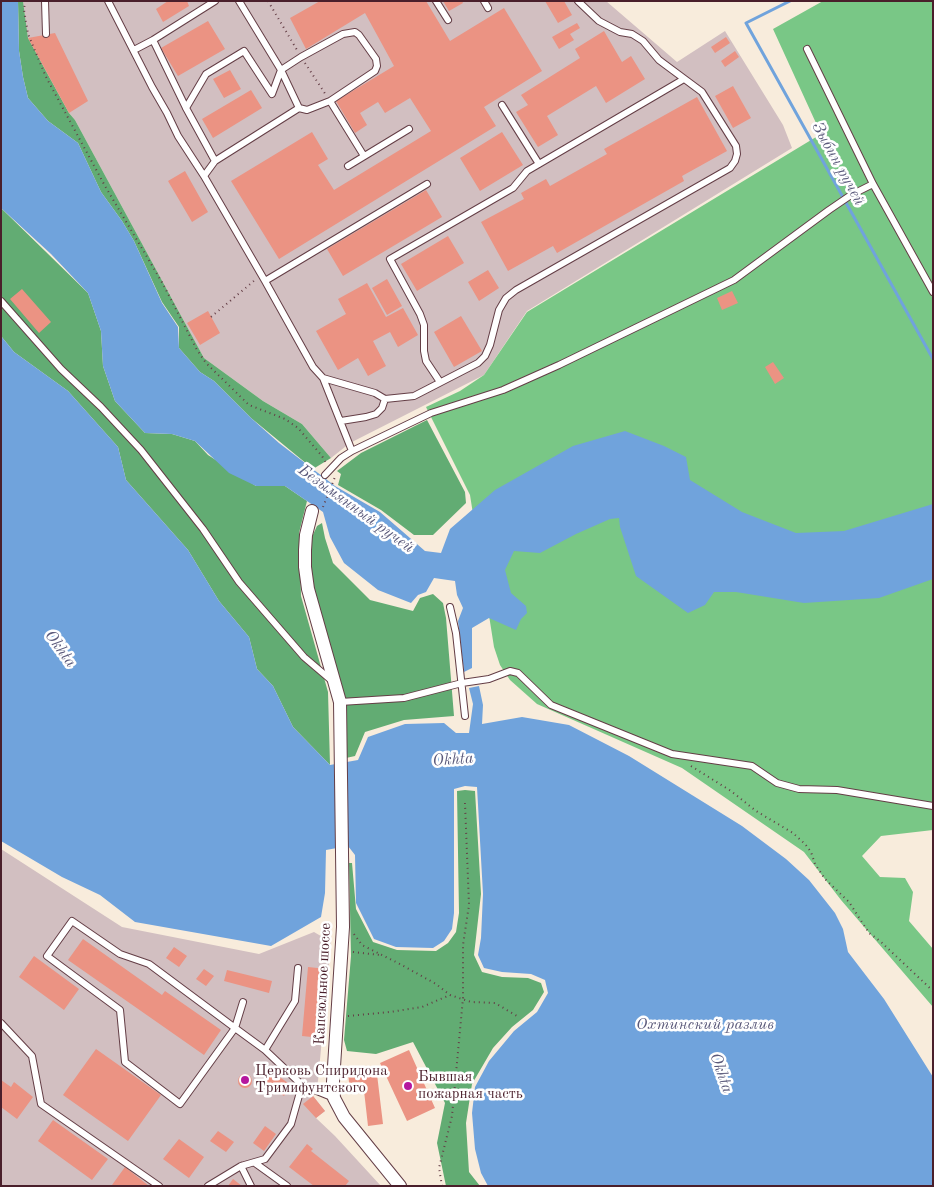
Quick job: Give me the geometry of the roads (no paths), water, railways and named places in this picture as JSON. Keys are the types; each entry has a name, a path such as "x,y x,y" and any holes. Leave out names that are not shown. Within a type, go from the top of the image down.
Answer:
{"street":[{"path":"316,511 306,535 305,567 308,588 340,702"},
{"name":"Капсюльное шоссе","path":"340,702 343,951 333,1082 334,1098 338,1108 355,1126 400,1186"}],"lane":[{"path":"45,1 46,34"},
{"path":"108,1 152,87 168,113 178,136 266,281 313,367 323,378 352,451"},
{"path":"134,50 215,1"},
{"path":"239,1 281,70 299,108"},
{"path":"436,1 448,20"},
{"path":"484,1 488,8"},
{"path":"323,378 368,391 385,400 414,396 478,362 485,356 499,310 506,298 516,290 730,168 735,161 737,154 736,146 702,92 659,60 643,41 632,34 620,32 599,21 578,1"},
{"path":"186,108 206,74 244,51 272,94 281,70 343,34 355,32 362,37 376,58 377,66 372,74 330,101 308,110 299,108 215,161 204,176"},
{"path":"153,40 186,108 215,161"},
{"path":"807,49 873,184 933,292"},
{"path":"440,382 426,361 424,325 420,314 390,259 513,188 527,171 684,79"},
{"path":"330,101 364,156"},
{"path":"502,105 539,164"},
{"path":"348,166 409,129"},
{"path":"266,281 427,184"},
{"path":"327,473 341,458 352,451 431,413 503,390 559,365 734,280 829,210 851,195 873,184"},
{"path":"1,301 61,369 101,407 141,450 203,529 239,582 304,657 334,683"},
{"path":"341,421 376,414 382,408 385,400"},
{"path":"450,607 456,633 465,716"},
{"path":"340,702 404,698 489,678 510,671 518,673 551,705 672,754 752,766 777,783 799,789 837,790 933,806"},
{"path":"243,1002 234,1028 180,1104 125,1062 120,1010 47,956 72,921 120,954 149,964 234,1028 265,1050 302,1085 334,1098"},
{"path":"265,1050 295,1000 298,968"},
{"path":"1,1023 32,1056 41,1104 159,1186"},
{"path":"208,1186 241,1166 265,1160 291,1124 302,1085"},
{"path":"255,1163 287,1186"},
{"path":"241,1166 251,1186"}],"water":[{"name":"Безымянный ручей","path":"1,1 18,1 19,51 28,98 48,121 78,143 101,192 134,241 162,303 178,327 179,348 200,372 214,381 279,443 335,486 380,512 425,551 441,553 450,529 495,490 573,446 625,431 686,457 690,480 742,512 796,533 844,531 933,504 933,579 879,598 804,603 736,592 714,592 705,605 688,613 636,576 620,527 619,518 610,519 540,553 514,551 505,570 511,593 526,606 527,613 521,619 516,630 489,618 472,628 472,668 464,672 458,621 463,608 457,595 455,581 434,578 426,592 418,595 411,603 378,590 344,563 330,537 323,512 285,486 256,486 229,473 195,441 172,434 145,433 115,401 103,366 101,331 88,293 51,254 1,208"},
{"name":"Охтинский разлив","path":"1,336 14,352 68,391 118,447 126,480 188,550 219,601 249,637 257,669 273,686 293,727 330,765 358,760 368,737 405,724 444,723 456,733 469,733 473,704 469,688 479,686 483,705 482,724 522,717 569,725 629,756 742,826 786,859 809,880 835,913 843,929 848,952 884,999 933,1077 933,1186 488,1186 481,1173 475,1149 472,1113 475,1087 489,1061 514,1031 537,1012 548,993 545,980 531,974 502,972 484,968 478,955 481,938 483,894 477,787 465,786 454,789 454,913 452,929 444,941 433,948 396,947 374,939 356,903 355,855 348,846 326,850 325,893 321,917 271,946 135,922 100,895 62,877 1,841"}],"waterway":[{"name":"Зыбин ручей","path":"790,1 746,23 933,359"}],"place":[{"name":"Церковь Спиридона Тримифунтского","path":"245,1080"},
{"name":"Бывшая пожарная часть","path":"408,1086"}],"water label":[{"name":"Okhta","path":"60,649"},
{"name":"Okhta","path":"453,760"},
{"name":"Okhta","path":"721,1073"}]}
